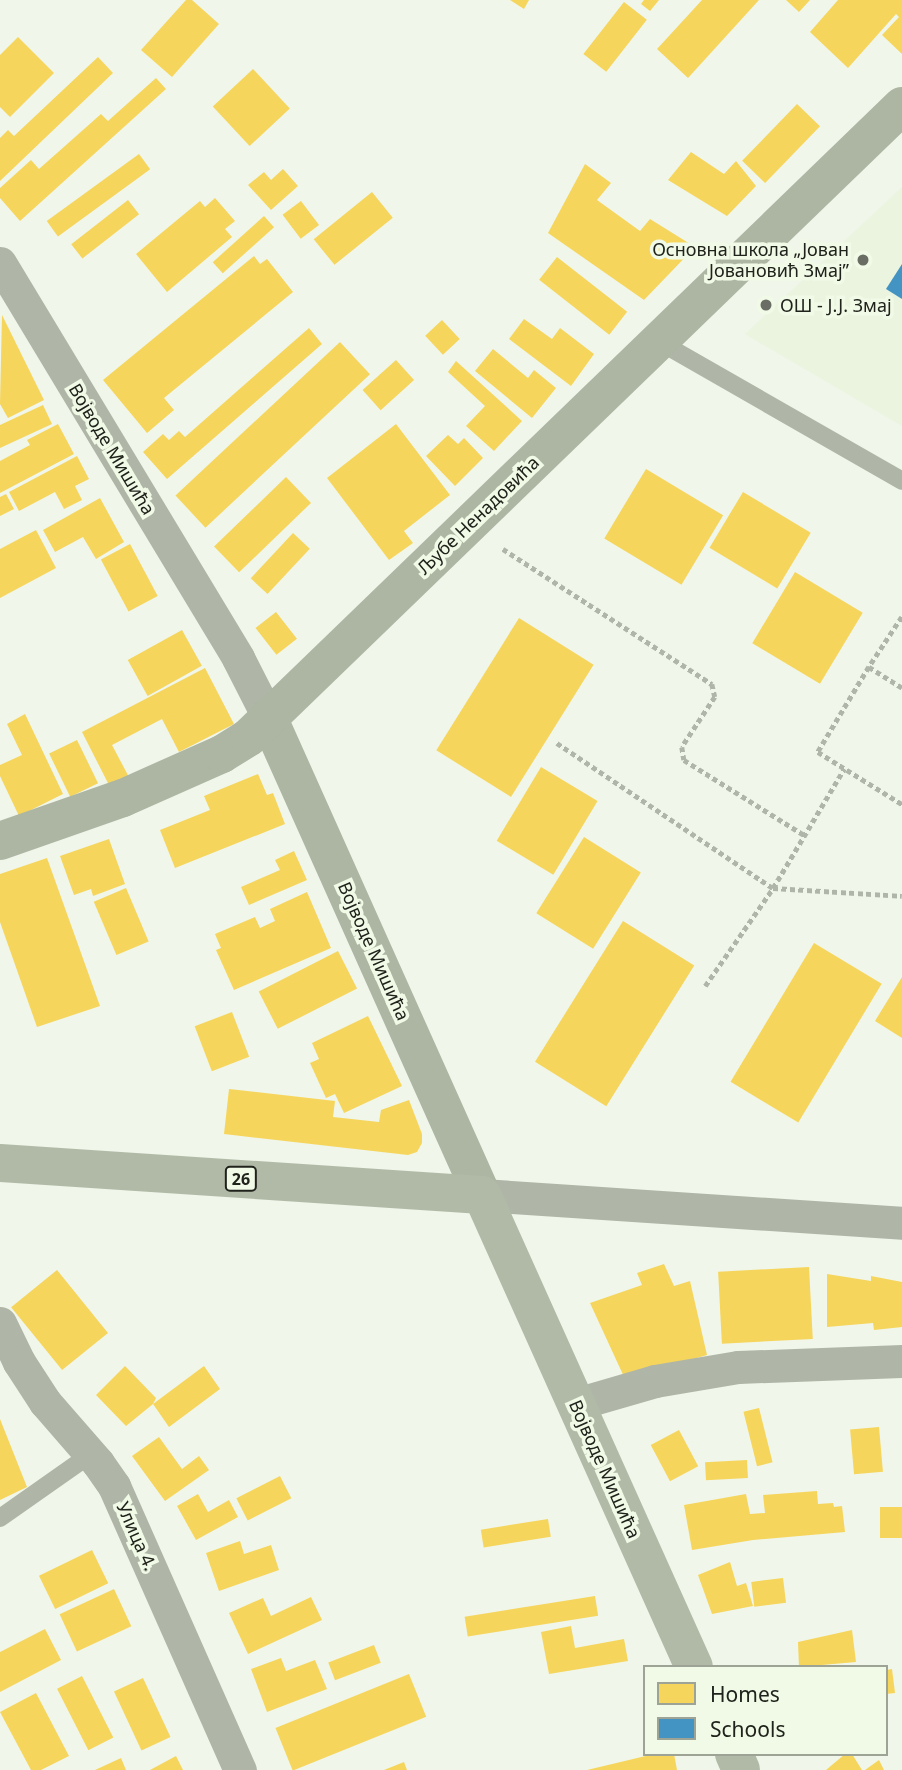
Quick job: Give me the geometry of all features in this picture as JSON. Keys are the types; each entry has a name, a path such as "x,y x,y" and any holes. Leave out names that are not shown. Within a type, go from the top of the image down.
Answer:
{"main road":[{"name":"26","path":"0,1163 482,1195"},
{"name":"Војводе Мишића","path":"482,1195 693,1665"}],"street":[{"name":"Љубе Ненадовића","path":"0,841 123,798 194,768 241,743 902,106"},
{"name":"Војводе Мишића","path":"0,263 238,657 268,717 482,1195"},
{"path":"482,1195 902,1223"},
{"name":"Улица 4.","path":"0,1323 19,1362 45,1402 106,1472 125,1508 240,1770"},
{"path":"576,1404 655,1381 738,1367 902,1361"}],"lane":[{"path":"658,341 902,481"},
{"path":"0,1518 91,1454"}],"path":[{"path":"503,549 712,684 715,697 682,747 684,760 804,835"},
{"path":"902,617 817,752 902,804"},
{"path":"869,667 902,688"},
{"path":"557,743 773,888 902,896"},
{"path":"705,986 773,888 844,769"}],"shaded area":[{"name":"Основна школа „Јован Јовановић Змај”","path":"902,187 902,426 745,334"}],"building: Homes":[{"path":"186,0 192,0 219,24 172,77 141,50"},
{"path":"510,0 529,0 524,9"},
{"path":"644,0 659,0 650,11 641,4"},
{"path":"702,0 759,0 688,78 657,49"},
{"path":"786,0 810,0 799,12"},
{"path":"838,0 902,0 902,54 882,35 899,17 896,14 848,68 810,32"},
{"path":"624,2 647,20 606,72 583,54"},
{"path":"18,37 54,73 10,117 0,107 0,55"},
{"path":"98,57 113,73 0,181 0,138 8,130 14,136"},
{"path":"253,69 290,108 250,146 213,107"},
{"path":"156,78 166,89 20,221 0,198 0,188 31,160 39,169 101,114 108,121"},
{"path":"797,104 820,126 765,183 742,161"},
{"path":"691,152 724,174 736,161 756,186 727,216 668,180"},
{"path":"139,154 150,169 58,236 47,221"},
{"path":"585,164 611,183 597,200 640,231 650,219 695,247 644,300 548,233"},
{"path":"283,169 298,186 271,210 248,185 264,172 271,180"},
{"path":"372,192 393,218 334,265 314,239"},
{"path":"215,198 235,221 225,229 232,237 167,292 136,254 200,201 205,207"},
{"path":"128,200 139,214 82,259 71,244"},
{"path":"301,201 319,225 301,239 283,215"},
{"path":"264,216 274,227 223,273 213,262"},
{"path":"254,256 260,264 267,259 293,292 164,398 174,410 147,433 103,380"},
{"path":"557,257 627,312 609,335 539,280"},
{"path":"2,315 44,400 8,418 0,404"},
{"path":"524,319 552,339 560,328 594,354 571,386 509,339"},
{"path":"442,320 460,339 443,355 425,336"},
{"path":"309,328 322,344 167,479 143,452 163,434 169,440 179,431 185,437"},
{"path":"340,342 370,374 205,528 175,495"},
{"path":"493,349 528,378 534,370 556,388 532,418 475,371"},
{"path":"396,360 414,380 381,410 363,390"},
{"path":"456,361 522,421 494,451 466,426 485,406 448,372"},
{"path":"43,405 52,424 0,448 0,425"},
{"path":"58,424 74,454 0,493 0,461 30,445 27,440"},
{"path":"396,424 450,495 404,531 413,543 389,560 327,478"},
{"path":"448,435 458,444 464,438 483,458 455,486 426,456"},
{"path":"77,456 89,479 75,486 82,500 64,509 55,492 19,511 9,492"},
{"path":"646,469 723,515 681,585 604,538"},
{"path":"286,477 311,503 239,572 214,546"},
{"path":"743,492 811,533 777,588 710,548"},
{"path":"6,494 14,509 0,516 0,497"},
{"path":"100,498 124,542 96,559 83,537 55,552 43,530"},
{"path":"36,530 56,568 0,598 0,549"},
{"path":"293,533 310,549 268,594 251,578"},
{"path":"130,544 158,596 129,612 101,559"},
{"path":"795,572 863,613 820,684 752,643"},
{"path":"276,612 297,639 276,655 256,628"},
{"path":"519,618 594,665 511,797 436,750"},
{"path":"182,630 202,666 148,696 128,660"},
{"path":"205,668 234,724 179,752 162,719 112,745 130,779 111,789 82,732"},
{"path":"25,714 63,794 19,816 0,776 0,765 22,755 7,724"},
{"path":"77,740 98,783 70,797 49,754"},
{"path":"541,767 598,801 553,875 497,841"},
{"path":"258,774 267,795 273,793 285,824 175,868 160,830 210,810 204,796"},
{"path":"584,837 641,873 593,949 536,913"},
{"path":"109,839 125,884 93,896 91,889 74,895 60,856"},
{"path":"294,851 307,880 249,905 241,887 280,870 275,860"},
{"path":"47,858 100,1006 37,1027 0,922 0,874"},
{"path":"126,888 149,941 116,955 94,902"},
{"path":"307,892 331,948 234,990 216,950 221,948 215,934 255,917 260,928 275,921 270,909"},
{"path":"623,921 694,966 606,1106 535,1062"},
{"path":"814,943 882,984 798,1123 731,1082"},
{"path":"338,951 357,988 278,1029 259,991"},
{"path":"902,977 902,1038 875,1021"},
{"path":"232,1012 249,1057 212,1071 195,1026"},
{"path":"368,1016 402,1086 344,1113 335,1094 326,1098 310,1063 319,1059 312,1043"},
{"path":"229,1089 335,1101 333,1117 379,1122 381,1110 409,1100 422,1134 422,1143 417,1152 408,1155 224,1134"},
{"path":"664,1264 674,1286 690,1281 707,1355 625,1379 590,1303 642,1285 637,1273"},
{"path":"809,1267 813,1339 722,1344 718,1272"},
{"path":"57,1270 108,1333 62,1370 11,1307"},
{"path":"827,1274 871,1281 871,1276 902,1282 902,1327 874,1330 873,1323 827,1327"},
{"path":"125,1366 156,1398 153,1404 126,1426 96,1395"},
{"path":"204,1366 220,1389 169,1427 153,1404"},
{"path":"759,1408 773,1462 757,1466 743,1412"},
{"path":"0,1419 27,1487 0,1500"},
{"path":"879,1427 883,1472 854,1474 850,1430"},
{"path":"679,1430 698,1466 670,1481 651,1445"},
{"path":"159,1437 182,1469 199,1456 209,1470 165,1501 132,1456"},
{"path":"747,1460 748,1478 706,1480 705,1462"},
{"path":"280,1476 291,1498 248,1521 236,1498"},
{"path":"817,1491 818,1504 833,1503 834,1507 842,1506 845,1532 753,1540 692,1550 684,1505 746,1494 750,1514 765,1513 763,1495"},
{"path":"198,1494 208,1512 229,1500 238,1517 196,1540 177,1506"},
{"path":"880,1507 902,1507 902,1538 880,1538"},
{"path":"548,1519 551,1537 484,1547 481,1530"},
{"path":"240,1541 244,1554 271,1545 279,1570 219,1591 206,1553"},
{"path":"92,1550 108,1583 55,1609 39,1576"},
{"path":"730,1562 737,1586 746,1583 753,1606 712,1614 698,1575"},
{"path":"783,1578 786,1603 754,1607 751,1582"},
{"path":"114,1589 131,1626 77,1652 60,1614"},
{"path":"595,1596 598,1616 468,1636 465,1617"},
{"path":"311,1597 322,1620 248,1654 229,1613 263,1598 271,1616"},
{"path":"571,1626 575,1648 624,1639 628,1661 549,1674 541,1632"},
{"path":"45,1629 61,1660 0,1692 0,1652"},
{"path":"852,1630 856,1662 799,1665 798,1642"},
{"path":"374,1645 381,1663 335,1680 328,1663"},
{"path":"281,1658 286,1671 315,1660 327,1689 267,1712 251,1669"},
{"path":"892,1669 895,1693 888,1694 888,1670"},
{"path":"409,1674 426,1717 294,1770 275,1728"},
{"path":"82,1676 113,1737 88,1750 57,1689"},
{"path":"143,1678 170,1737 141,1750 114,1692"},
{"path":"36,1693 69,1756 41,1770 31,1770 0,1712"},
{"path":"176,1756 183,1770 150,1770"},
{"path":"646,1756 674,1756 677,1770 587,1770"},
{"path":"843,1756 853,1756 862,1770 826,1770"},
{"path":"121,1758 126,1770 95,1770"},
{"path":"879,1760 884,1770 865,1770"},
{"path":"404,1762 407,1770 384,1770"}],"building: Schools":[{"path":"902,264 902,299 886,289"}],"place":[{"name":"Основна школа „Јован Јовановић Змај”","path":"863,260"},
{"name":"ОШ - Ј.Ј. Змај","path":"766,305"}]}
